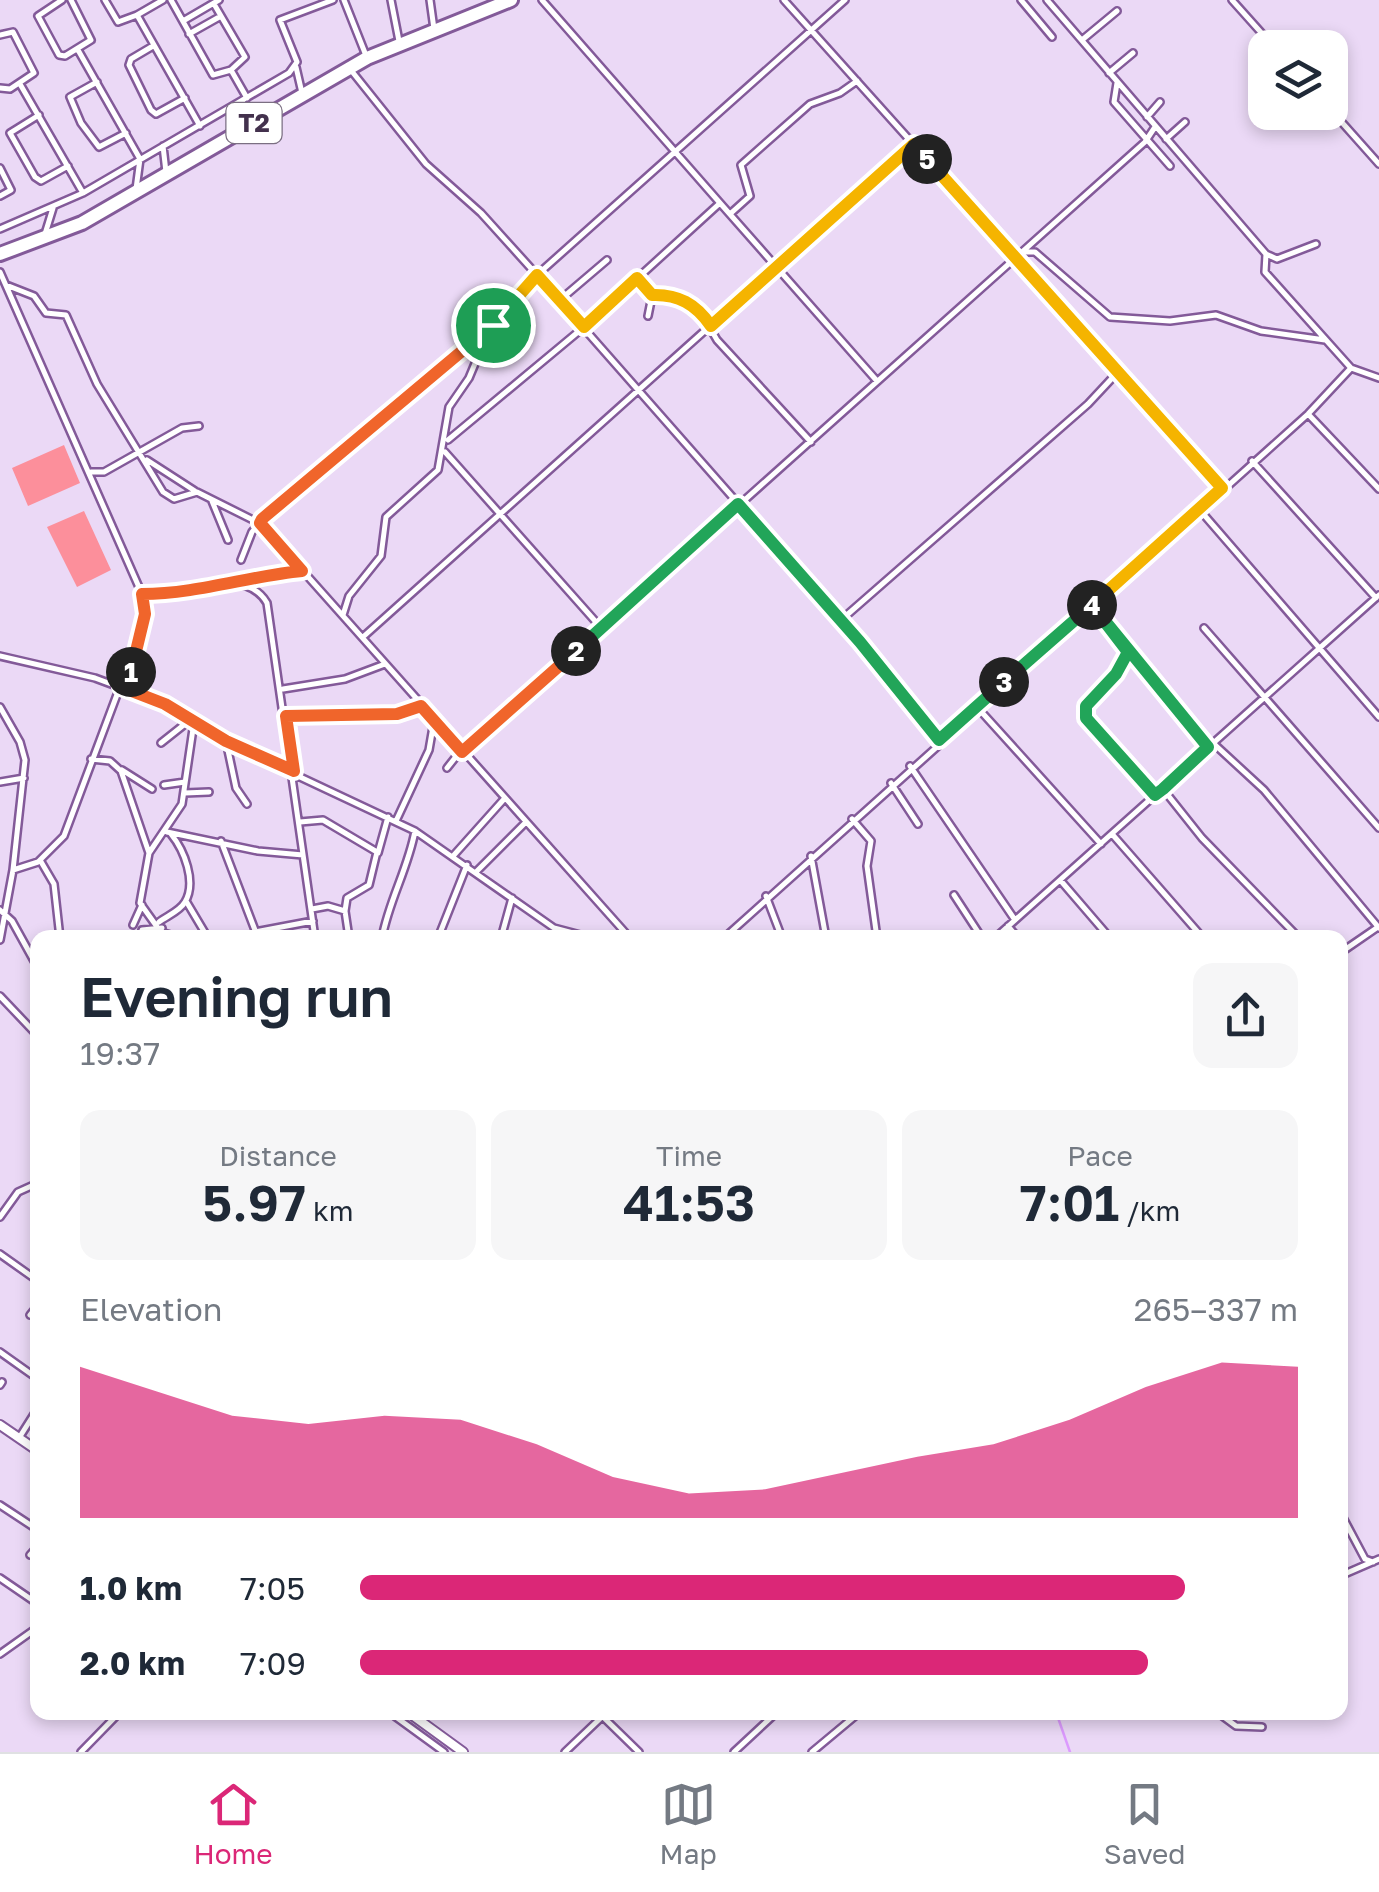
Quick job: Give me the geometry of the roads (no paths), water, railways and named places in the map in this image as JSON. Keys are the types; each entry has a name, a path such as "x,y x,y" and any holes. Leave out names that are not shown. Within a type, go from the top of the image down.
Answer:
{"highway":[{"name":"T2","path":"0,254 40,240 134,194 367,58 474,7 511,0"}],"street":[{"path":"62,0 38,16 59,55 78,50 92,40 71,0"},
{"path":"105,0 118,22 163,0"},
{"path":"172,0 182,22 213,75 231,70 245,56 217,2 182,22"},
{"path":"301,96 280,20 332,0"},
{"path":"344,0 367,58"},
{"path":"390,0 399,43"},
{"path":"430,0 434,29"},
{"path":"542,0 878,382"},
{"path":"784,0 1222,488"},
{"path":"241,560 246,542 273,507 321,472 491,325 537,275 845,0"},
{"path":"1021,0 1052,37"},
{"path":"1047,0 1266,254 1277,259 1316,244"},
{"path":"1232,0 1259,30"},
{"path":"1082,40 1117,11"},
{"path":"137,16 200,126"},
{"path":"189,34 221,16"},
{"path":"0,35 12,32 33,70 20,84 5,91 0,88"},
{"path":"154,46 129,65 151,110 156,114 184,98"},
{"path":"78,50 140,159 134,194"},
{"path":"1109,73 1133,52"},
{"path":"0,229 83,193 296,67"},
{"path":"349,68 426,164 481,213 584,327 939,740"},
{"path":"231,70 249,114 247,127"},
{"path":"730,214 750,196 740,165 810,104 840,93 857,81"},
{"path":"96,82 70,97 80,123 99,147 126,133"},
{"path":"1117,82 1114,102 1145,142 1170,166"},
{"path":"20,84 83,193"},
{"path":"1147,118 1160,102"},
{"path":"38,116 10,133 28,164 41,181 68,166"},
{"path":"1166,139 1185,122"},
{"path":"447,768 600,626 1145,142 1155,127"},
{"path":"1348,129 1379,164"},
{"path":"363,636 914,144"},
{"path":"163,146 165,176"},
{"path":"0,168 11,190 0,196"},
{"path":"446,441 584,327 720,203"},
{"path":"40,240 53,208"},
{"path":"1023,252 1035,252 1110,317 1170,321 1216,316 1261,331 1304,334 1324,340"},
{"path":"1266,254 1266,272 1324,340 1350,368 1379,378"},
{"path":"559,301 607,260"},
{"path":"0,272 142,594 144,620 130,674 90,759 67,830 40,860 13,870"},
{"path":"637,278 652,295"},
{"path":"6,285 34,296 46,313 65,313 97,384 165,494 174,498 195,492"},
{"path":"652,295 667,294 692,304 711,326 717,340 811,442"},
{"path":"648,316 652,295"},
{"path":"343,615 349,596 379,560 386,517 435,474 444,451 449,407 469,378 491,325"},
{"path":"732,930 939,740 1308,414 1350,368"},
{"path":"840,622 996,480 1088,404 1116,374"},
{"path":"1308,414 1379,489"},
{"path":"88,470 104,472 143,455 182,428 199,426"},
{"path":"444,451 600,626"},
{"path":"143,455 195,492 260,523 623,930"},
{"path":"1252,461 1376,598 1379,609"},
{"path":"211,498 228,540"},
{"path":"1199,509 1379,718"},
{"path":"243,585 302,571"},
{"path":"142,594 170,594 214,582 258,591 267,604 314,930"},
{"path":"1004,930 1376,598"},
{"path":"1092,605 1128,652 1211,745 1264,790 1379,928 1348,949"},
{"path":"1204,628 1379,828"},
{"path":"1128,652 1116,674 1088,703 1085,714 1155,795"},
{"path":"0,656 121,687 165,704 226,741 416,831 560,930"},
{"path":"282,689 345,679 385,664"},
{"path":"286,716 397,714 421,706"},
{"path":"0,707 24,751 13,870 2,910 0,940"},
{"path":"978,708 1101,844"},
{"path":"161,743 192,721"},
{"path":"139,930 135,923 142,905 140,885 149,852 169,832 186,793 192,721"},
{"path":"396,821 429,750 434,721"},
{"path":"226,741 236,788 247,804"},
{"path":"90,759 110,762 152,789"},
{"path":"910,766 1015,920"},
{"path":"120,769 149,852"},
{"path":"0,782 24,778"},
{"path":"164,785 180,785 187,780"},
{"path":"891,783 918,824"},
{"path":"1163,789 1202,838 1291,930"},
{"path":"186,793 208,792"},
{"path":"454,856 505,798"},
{"path":"348,930 347,898 370,883 388,818"},
{"path":"852,818 871,841 866,866 876,930"},
{"path":"300,822 323,820 377,854"},
{"path":"477,871 526,822"},
{"path":"384,930 391,901 410,861 416,831"},
{"path":"169,832 304,855"},
{"path":"169,832 188,872 186,901 203,930"},
{"path":"1112,834 1197,930"},
{"path":"221,841 254,930"},
{"path":"811,856 825,930"},
{"path":"40,860 54,884 59,930"},
{"path":"441,930 467,865"},
{"path":"1062,881 1103,930"},
{"path":"954,895 977,930"},
{"path":"766,896 779,930"},
{"path":"503,930 512,898"},
{"path":"142,905 162,930 186,901"},
{"path":"312,909 328,906 345,911"},
{"path":"2,910 30,955"},
{"path":"276,930 313,921"},
{"path":"1008,926 1011,930"},
{"path":"0,996 30,1028"},
{"path":"0,1217 18,1192 30,1187"},
{"path":"0,1254 30,1275"},
{"path":"0,1352 30,1373"},
{"path":"19,1438 30,1421"},
{"path":"0,1425 30,1446"},
{"path":"0,1506 30,1525"},
{"path":"1348,1527 1365,1558 1376,1560"},
{"path":"1348,1572 1376,1560"},
{"path":"0,1578 30,1599"},
{"path":"0,1654 30,1632"},
{"path":"80,1752 112,1720"},
{"path":"400,1720 444,1752"},
{"path":"419,1720 463,1752"},
{"path":"565,1752 596,1720"},
{"path":"608,1720 639,1752"},
{"path":"734,1752 768,1720"},
{"path":"812,1752 850,1720"},
{"path":"1228,1720 1236,1726 1262,1727"}],"waterway":[{"path":"1059,1720 1070,1752"}]}
